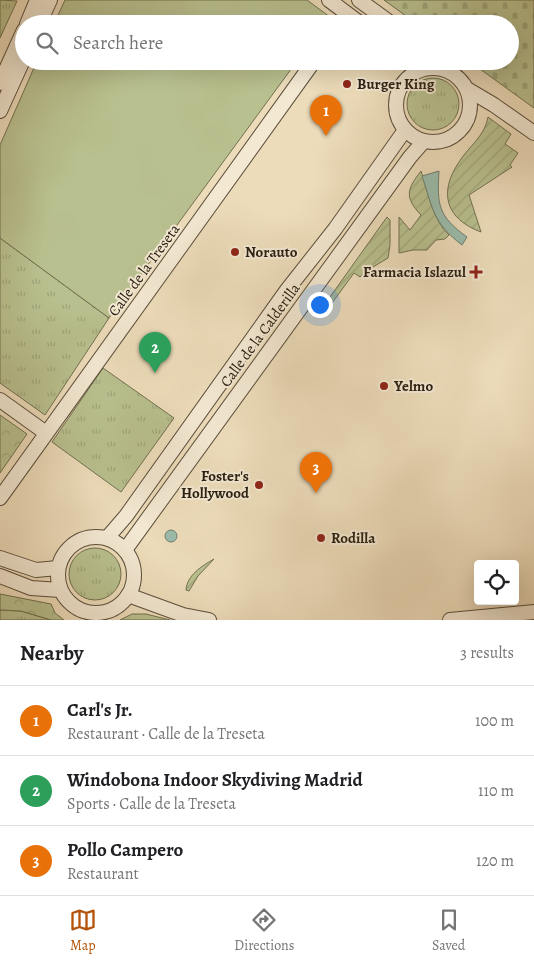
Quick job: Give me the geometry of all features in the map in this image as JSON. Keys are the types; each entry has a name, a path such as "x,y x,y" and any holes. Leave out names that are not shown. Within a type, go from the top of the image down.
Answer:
{"street":[{"path":"31,15 37,0"},
{"path":"43,15 50,0"},
{"path":"329,0 342,15"},
{"path":"359,0 380,15"},
{"path":"0,84 15,50"},
{"path":"0,111 19,70"},
{"name":"Calle de la Treseta","path":"0,498 308,70"},
{"path":"408,70 396,97 396,115 410,135 424,141 440,142 456,135 467,122 471,105 467,89"},
{"path":"447,70 455,74 467,89 534,133"},
{"name":"Calle de la Calderilla","path":"107,538 133,506 287,290 334,230 405,130"},
{"name":"Calle de la Calderilla","path":"125,550 282,331 410,157 424,141"},
{"path":"0,400 46,433"},
{"path":"91,537 107,538 125,550 133,564 134,580 128,595 116,607 101,613 84,612 70,603 60,590 57,579 58,568 64,553 76,542 91,537"},
{"path":"0,558 36,570 58,568"},
{"path":"0,576 31,588 60,590"},
{"path":"128,595 183,615 209,620"},
{"path":"450,620 534,612"}],"green space":[{"path":"0,0 17,1 0,38"},
{"path":"65,0 307,0 327,15 58,15"},
{"path":"384,0 534,0 534,108 481,70 519,70 519,15 405,15"},
{"path":"33,70 290,70 109,318 0,238 0,145"},
{"path":"428,78 438,78 448,82 455,89 459,104 455,119 448,126 438,130 428,130 418,126 411,119 407,109 407,99 411,89 418,82"},
{"path":"488,117 511,134 505,144 518,153 510,165 512,167 469,195 481,232 469,227 453,212 449,204 448,194 452,173 484,130"},
{"path":"421,171 438,221 449,235 445,239 436,240 427,250 399,253 399,217 410,230 421,215 412,203 409,193 410,188"},
{"path":"387,217 390,220 388,258 360,277 354,273 324,314 320,311"},
{"path":"0,238 109,318 45,415 0,383"},
{"path":"103,368 174,418 121,492 52,442"},
{"path":"0,415 27,434 0,473"},
{"path":"90,548 100,548 114,555 121,569 121,579 114,593 100,600 90,600 80,596 73,589 69,579 69,569 73,559 80,552"},
{"path":"214,559 198,576 189,591 186,590 192,575"},
{"path":"0,594 51,604 55,613 64,620 51,620 21,611 0,610"},
{"path":"0,610 21,611 51,620 0,620"},
{"path":"132,614 146,614 170,620 120,620"}],"shaded area":[{"path":"439,171 438,193 441,209 450,223 467,237 462,245 445,230 435,215 422,176"},
{"path":"169,530 173,530 177,536 173,542 169,542 165,538 165,534"}],"place":[{"name":"Burger King","path":"347,84"},
{"name":"Carl's Jr.","path":"326,136"},
{"name":"Norauto","path":"235,252"},
{"name":"Farmacia Islazul","path":"476,272"},
{"name":"Windobona Indoor Skydiving Madrid","path":"155,373"},
{"name":"Yelmo","path":"384,386"},
{"name":"Foster's Hollywood","path":"259,485"},
{"name":"Pollo Campero","path":"316,493"},
{"name":"Rodilla","path":"321,538"}]}
